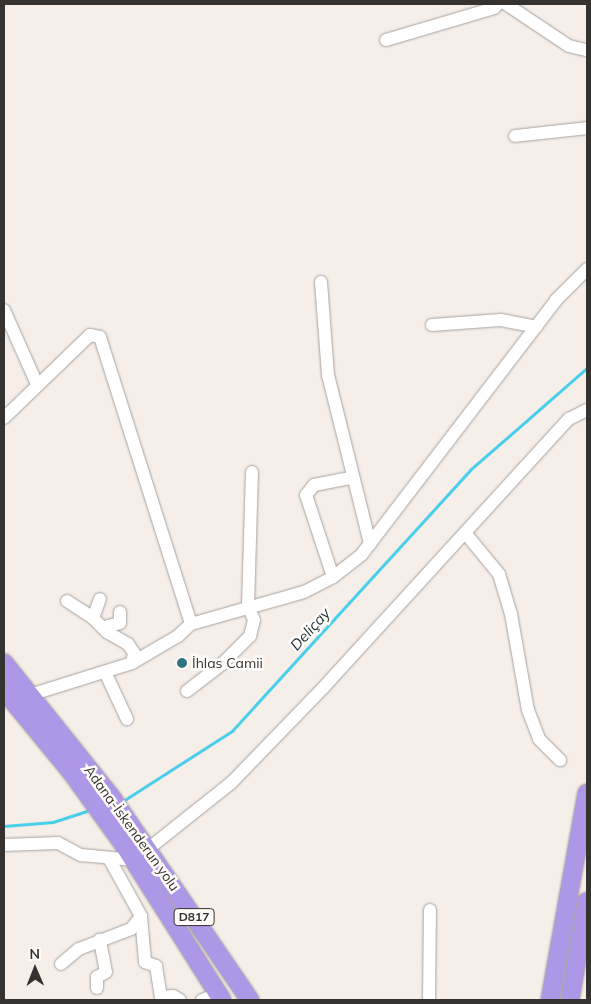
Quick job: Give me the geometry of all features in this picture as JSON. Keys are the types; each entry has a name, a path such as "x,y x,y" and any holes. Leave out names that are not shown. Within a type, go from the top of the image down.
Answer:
{"highway":[{"name":"Adana-İskenderun yolu","path":"4,663 30,695 79,769 131,839 148,848 250,1000"},
{"name":"D817","path":"4,690 79,769"},
{"path":"550,1000 587,793"},
{"name":"Adana-İskenderun yolu","path":"131,839 134,860 214,998"},
{"path":"570,1000 587,901"}],"street":[{"path":"386,40 494,8 498,4"},
{"path":"506,4 569,46 587,50"},
{"path":"515,136 587,128"},
{"path":"30,695 132,663 178,636 191,624 248,606 304,592 333,577 370,544 556,300 587,269"},
{"path":"321,282 328,375 351,478 370,544"},
{"path":"4,310 37,384"},
{"path":"432,325 501,320 536,327"},
{"path":"4,418 37,384 90,335 100,337 191,624"},
{"path":"148,848 231,783 466,534 569,419 587,410"},
{"path":"187,691 222,664 250,636 254,620 248,606 252,472"},
{"path":"333,577 306,495 314,485 351,478"},
{"path":"466,534 499,574 511,614 528,710 539,739 560,760"},
{"path":"93,618 100,599"},
{"path":"67,601 93,618 107,632 128,644 134,653 132,663"},
{"path":"107,632 108,626 120,623 120,612"},
{"path":"105,672 127,719"},
{"path":"4,845 58,843 81,856 110,860 134,860"},
{"path":"110,860 141,916 145,962 156,966 161,997 173,996 180,1000"},
{"path":"429,1000 430,910"},
{"path":"61,964 79,949 131,929 141,916"},
{"path":"96,988 97,977 106,972 100,940"}],"waterway":[{"name":"Deliçay","path":"123,801 232,731 470,470 587,368"},
{"name":"Deliçay","path":"4,826 53,822 91,810"}],"place":[{"name":"İhlas Camii","path":"182,663"}]}
